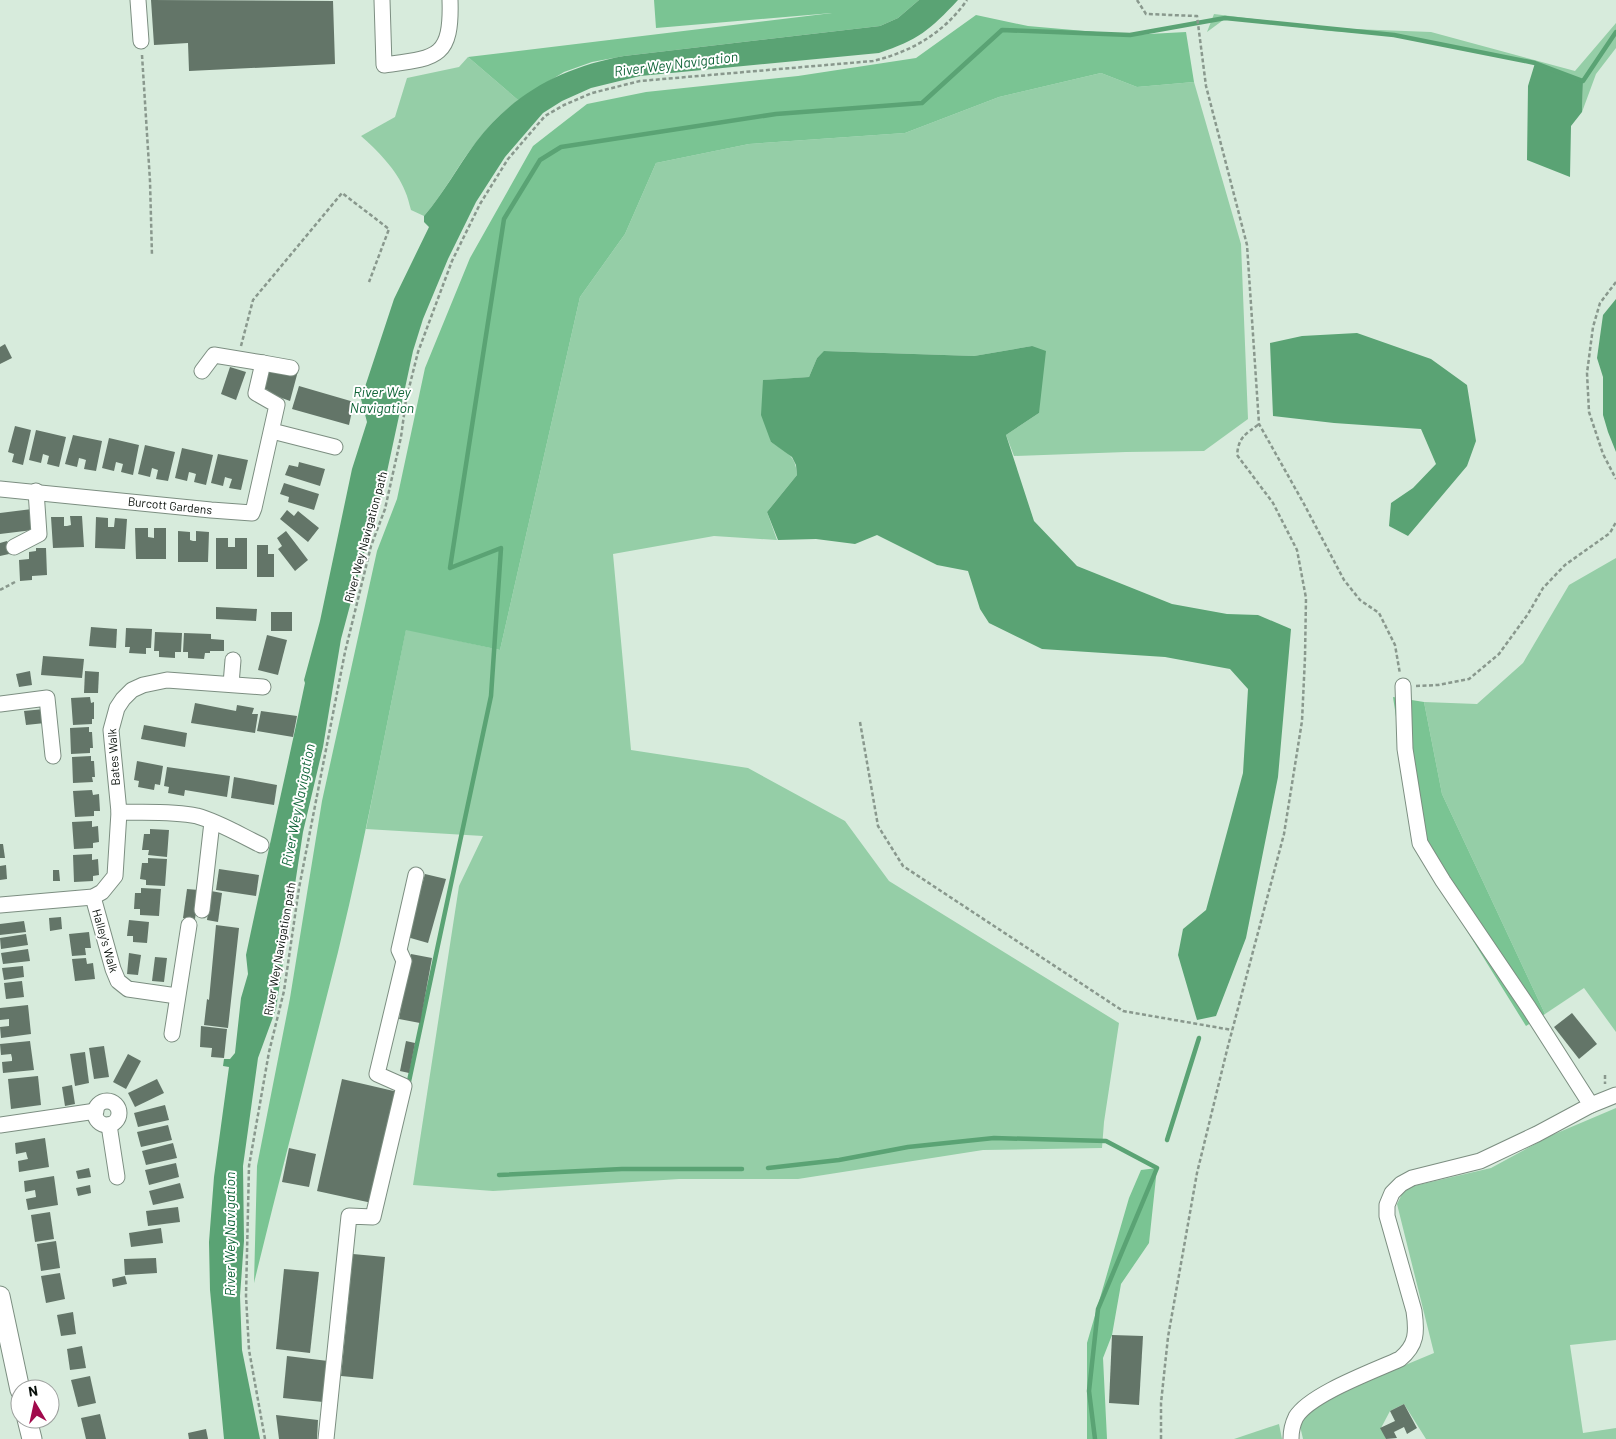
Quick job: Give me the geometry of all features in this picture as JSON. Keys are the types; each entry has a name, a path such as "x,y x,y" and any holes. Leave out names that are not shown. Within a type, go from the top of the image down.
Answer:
{"main road":[{"path":"0,1296 18,1379"}],"street":[{"path":"138,0 141,41"},
{"path":"382,0 384,65 427,58 439,52 446,42 450,22 450,0"},
{"path":"202,371 214,355 291,368"},
{"path":"263,363 256,393 277,405 273,428 335,447"},
{"name":"Burcott Gardens","path":"0,489 252,513 273,428"},
{"path":"14,547 39,534 36,491"},
{"path":"231,684 233,660"},
{"name":"Bates Walk","path":"93,897 102,892 115,876 119,812 111,730 117,708 124,699 132,690 143,685 167,680 263,687"},
{"path":"1403,686 1405,749 1420,843 1443,881 1529,1008 1591,1105"},
{"path":"0,704 47,698 53,756"},
{"path":"119,812 197,816 261,845"},
{"path":"202,910 212,822"},
{"path":"326,1439 349,1216 374,1217 404,1086 377,1074 404,962 399,950 416,875"},
{"path":"0,905 93,897"},
{"name":"Halley's Walk","path":"93,897 118,981 128,989 177,996"},
{"path":"172,1034 189,925"},
{"path":"1291,1439 1292,1426 1304,1407 1324,1394 1400,1359 1409,1352 1414,1343 1416,1324 1414,1311 1387,1216 1387,1205 1392,1193 1401,1184 1412,1178 1480,1161 1537,1134 1591,1105 1616,1095"},
{"path":"0,1125 96,1111 98,1121 109,1125 117,1177"}],"path":[{"name":"River Wey Navigation path","path":"265,1439 249,1350 247,1305 249,1166 252,1147 269,1052 284,991 299,888 345,652 371,546 385,509 401,437 406,400 418,352 452,261 476,212 508,159 545,116 564,105 592,93 640,81 873,61 894,56 930,38 957,14 967,0"},
{"path":"1137,0 1146,14 1197,16 1206,86 1247,245 1259,424 1344,580 1360,600 1379,613 1395,645 1403,686 1438,686 1469,679 1499,654 1528,614 1542,588 1565,565 1610,533 1616,522"},
{"path":"141,41 150,181 152,256"},
{"path":"237,359 253,300 342,193 389,229 369,282"},
{"path":"1616,282 1600,303 1593,327 1586,373 1589,412 1603,454 1616,479"},
{"path":"1161,1439 1160,1403 1168,1337 1197,1173 1232,1030 1284,834 1302,721 1306,598 1297,550 1273,503 1237,455 1238,442 1246,433 1259,424"},
{"path":"0,590 16,582"},
{"path":"860,722 878,826 903,866 1124,1011 1232,1030"}],"shaded area":[{"path":"654,0 919,0 898,18 880,26 624,56 592,62 564,72 518,100 468,57 832,13 656,28"},
{"path":"1214,14 1327,28 1431,32 1575,71 1616,23 1616,48 1596,74 1582,112 1583,81 1535,63 1394,35 1329,31 1226,18 1207,32"},
{"path":"976,15 1028,26 1130,35 1186,32 1194,82 1137,87 1101,73 999,97 905,133 749,144 656,163 625,234 580,297 500,650 406,630 365,832 338,952 254,1283 257,1166 290,998 322,801 377,551 397,499 425,368 470,258 533,146 587,104 646,92 798,76 916,58"},
{"path":"468,57 518,100 496,119 482,135 424,216 411,210 406,193 392,168 361,136 395,117 407,78 459,67"},
{"path":"1101,73 1137,87 1194,82 1241,244 1248,419 1204,451 1014,456 1006,435 1039,413 1032,346 974,356 825,351 817,358 809,377 764,380 771,442 792,458 797,475 767,512 777,540 714,536 613,554 631,750 748,768 845,821 889,881 1119,1023 1104,1122 1102,1148 983,1150 798,1179 679,1179 493,1191 413,1185 459,886 483,836 366,829 406,629 500,650 580,297 625,234 656,163 749,144 905,133 999,97"},
{"path":"1616,558 1616,1032 1584,988 1545,1014 1442,794 1424,702 1477,704 1523,663 1569,585"},
{"path":"1393,697 1424,702 1442,794 1545,1014 1526,1026 1416,849"},
{"path":"1616,1108 1616,1340 1570,1345 1583,1433 1616,1428 1616,1439 1426,1439 1404,1404 1390,1411 1381,1428 1386,1439 1303,1439 1300,1426 1314,1400 1343,1391 1434,1353 1397,1204 1405,1188 1491,1168 1550,1136"},
{"path":"1157,1168 1149,1243 1121,1284 1112,1335 1103,1358 1107,1439 1087,1439 1087,1343 1129,1198 1141,1170"},
{"path":"1279,1424 1282,1439 1234,1439"}],"water":[{"name":"River Wey Navigation","path":"919,0 958,0 923,33 879,53 640,76 591,88 562,101 543,113 505,157 476,202 448,259 423,319 413,351 382,495 341,639 323,747 303,832 276,1009 258,1058 243,1166 244,1241 240,1296 242,1350 260,1439 224,1439 210,1290 209,1242 214,1177 229,1067 223,1066 224,1059 230,1059 235,1053 241,998 248,974 246,955 305,683 304,680 320,621 352,469 367,422 361,399 394,299 429,227 424,222 424,216 476,142 491,124 524,96 542,84 561,75 581,67 624,56 880,26 898,18"},
{"path":"1535,63 1583,81 1582,112 1571,126 1570,177 1527,160 1528,86"},
{"path":"1616,299 1616,452 1603,415 1603,377 1597,358 1603,315"},
{"path":"1357,333 1431,359 1467,385 1476,441 1467,466 1408,536 1389,526 1391,503 1413,488 1436,464 1421,429 1334,423 1273,416 1270,343 1302,336"},
{"path":"1032,346 1046,351 1039,413 1006,435 1034,521 1077,566 1172,604 1227,614 1258,615 1291,629 1278,777 1246,938 1216,1016 1197,1020 1178,955 1183,929 1206,910 1243,773 1248,689 1230,669 1165,657 1042,649 989,623 980,609 968,571 937,565 877,535 855,544 816,539 778,540 767,512 797,475 796,465 792,457 771,442 761,415 763,380 809,377 817,358 824,351 974,356"}],"building":[{"path":"151,0 333,1 335,64 189,71 188,43 154,45"},
{"path":"5,344 12,358 0,364 0,347"},
{"path":"267,366 298,371 290,401 268,393 268,390 261,388"},
{"path":"230,367 246,372 236,400 221,394"},
{"path":"299,386 354,402 349,425 292,409"},
{"path":"15,426 31,430 23,465 12,462 14,454 8,452"},
{"path":"36,430 66,437 59,467 47,464 49,456 43,454 41,463 29,460"},
{"path":"73,435 102,441 96,471 84,469 86,460 79,458 77,467 65,464"},
{"path":"109,438 139,445 133,475 121,472 123,464 116,462 114,471 102,468"},
{"path":"145,445 175,452 168,481 156,479 158,470 152,468 150,477 138,474"},
{"path":"182,448 213,455 206,485 194,482 196,474 189,472 187,481 175,478"},
{"path":"218,454 248,460 241,490 229,488 232,479 225,477 223,486 211,483"},
{"path":"299,462 325,469 320,486 285,475 289,465 298,467"},
{"path":"284,483 319,494 314,510 288,502 289,497 280,494"},
{"path":"32,509 33,530 0,534 0,513"},
{"path":"287,510 294,516 298,511 319,528 308,542 280,519"},
{"path":"70,516 82,516 84,547 53,548 51,517 64,517 64,526 67,526 71,525"},
{"path":"96,517 108,518 108,527 114,527 115,518 127,519 125,549 95,548"},
{"path":"135,528 148,528 148,537 154,538 154,528 166,528 166,559 136,559"},
{"path":"178,531 190,532 190,540 193,541 196,541 196,531 209,532 208,562 178,562"},
{"path":"286,531 308,560 295,571 278,549 282,546 277,538"},
{"path":"216,538 228,538 228,547 235,547 235,538 247,538 247,569 216,569"},
{"path":"7,541 9,554 0,556 0,543"},
{"path":"257,545 268,545 268,554 274,554 274,577 257,577"},
{"path":"36,548 46,548 47,575 32,576 32,580 20,581 19,560 29,559 29,552 36,551"},
{"path":"216,607 257,609 256,621 216,619"},
{"path":"271,612 292,612 292,631 271,631"},
{"path":"91,627 117,629 116,648 89,646"},
{"path":"126,628 152,629 151,648 146,648 146,654 129,653 130,647 125,647"},
{"path":"155,632 182,633 181,652 175,652 175,658 159,657 159,651 154,651"},
{"path":"184,633 211,634 211,639 224,640 224,651 205,653 204,659 188,658 188,652 183,652"},
{"path":"267,635 287,640 278,675 258,670"},
{"path":"43,656 84,659 82,678 41,675"},
{"path":"30,671 32,685 19,687 16,674"},
{"path":"85,671 99,672 98,693 84,693"},
{"path":"90,697 91,703 94,702 94,719 92,719 92,724 73,725 71,698"},
{"path":"195,703 236,711 237,705 254,708 252,714 258,714 255,733 191,723"},
{"path":"44,709 45,723 26,725 24,711"},
{"path":"261,711 297,716 293,737 257,731"},
{"path":"144,725 187,733 185,747 141,739"},
{"path":"89,727 89,732 92,732 93,748 90,748 90,753 71,754 70,728"},
{"path":"91,756 91,761 94,761 95,777 92,777 93,782 73,783 72,757"},
{"path":"137,761 163,766 160,785 155,784 154,790 138,787 139,781 134,780"},
{"path":"167,767 230,776 227,797 185,790 184,796 168,793 169,787 164,786"},
{"path":"234,777 277,785 274,805 231,798"},
{"path":"92,790 93,795 99,794 100,811 94,811 94,816 75,817 73,791"},
{"path":"92,821 92,827 98,826 99,842 93,843 93,848 74,849 72,822"},
{"path":"150,829 169,830 167,857 148,855 149,850 142,850 144,834 150,834"},
{"path":"0,844 3,844 5,858 0,858"},
{"path":"92,854 92,860 98,859 99,875 93,876 93,881 74,882 73,855"},
{"path":"148,858 167,859 165,886 146,885 146,880 140,879 142,863 148,863"},
{"path":"6,865 7,879 0,880 0,866"},
{"path":"219,869 259,875 256,896 216,890"},
{"path":"53,870 59,870 60,881 53,881"},
{"path":"425,874 446,879 428,943 407,937"},
{"path":"141,888 161,889 159,916 140,915 140,909 134,909 135,893 141,893"},
{"path":"187,889 199,890 195,919 183,918"},
{"path":"211,891 222,893 218,922 207,920"},
{"path":"61,917 62,929 50,931 49,918"},
{"path":"129,920 149,922 147,943 133,942 133,936 127,936"},
{"path":"24,921 26,932 0,935 0,924"},
{"path":"216,925 239,928 228,1028 204,1025 207,999 209,1000"},
{"path":"89,932 91,948 85,948 86,955 72,956 69,934"},
{"path":"26,934 28,945 1,949 0,938"},
{"path":"28,949 30,961 3,964 1,953"},
{"path":"129,953 141,955 138,975 127,974"},
{"path":"411,954 432,958 420,1023 399,1019"},
{"path":"155,957 167,958 164,982 152,981"},
{"path":"86,958 87,964 93,963 95,979 75,981 72,959"},
{"path":"23,966 24,977 4,980 2,968"},
{"path":"22,981 24,997 6,999 4,983"},
{"path":"28,1005 31,1034 1,1038 0,1027 9,1026 9,1019 0,1020 0,1008"},
{"path":"1572,1013 1597,1044 1579,1059 1554,1027"},
{"path":"201,1026 227,1029 224,1058 211,1057 212,1048 200,1047"},
{"path":"30,1041 34,1070 3,1073 2,1062 12,1061 12,1058 11,1054 1,1055 0,1044"},
{"path":"406,1041 415,1043 409,1073 400,1071"},
{"path":"104,1046 109,1077 94,1079 89,1048"},
{"path":"85,1052 89,1083 75,1086 70,1054"},
{"path":"128,1054 141,1061 126,1089 113,1082"},
{"path":"38,1076 41,1105 11,1109 8,1079"},
{"path":"157,1079 164,1093 135,1107 128,1093"},
{"path":"342,1079 398,1092 372,1203 317,1191"},
{"path":"72,1085 75,1104 65,1106 62,1087"},
{"path":"165,1105 169,1120 138,1127 134,1113"},
{"path":"168,1125 172,1140 141,1147 137,1132"},
{"path":"45,1138 49,1167 19,1172 18,1161 28,1159 26,1152 16,1154 15,1143"},
{"path":"173,1143 177,1158 146,1165 142,1151"},
{"path":"289,1148 316,1154 309,1187 282,1182"},
{"path":"176,1163 179,1177 149,1185 145,1170"},
{"path":"89,1168 91,1177 78,1179 76,1171"},
{"path":"54,1176 58,1205 28,1210 26,1199 36,1197 35,1190 25,1192 24,1181"},
{"path":"180,1183 184,1198 153,1205 149,1191"},
{"path":"90,1185 91,1193 78,1196 76,1188"},
{"path":"178,1207 180,1222 148,1226 146,1211"},
{"path":"50,1212 54,1239 35,1242 31,1215"},
{"path":"161,1228 163,1243 131,1247 129,1233"},
{"path":"56,1241 60,1268 41,1271 37,1244"},
{"path":"353,1254 385,1257 373,1379 341,1376"},
{"path":"156,1258 157,1273 125,1275 124,1259"},
{"path":"284,1269 319,1272 310,1353 276,1349"},
{"path":"60,1273 65,1299 46,1303 41,1276"},
{"path":"125,1276 127,1284 113,1287 112,1279"},
{"path":"73,1312 76,1334 61,1336 57,1315"},
{"path":"1112,1335 1143,1336 1139,1405 1109,1403"},
{"path":"82,1346 86,1368 70,1370 67,1349"},
{"path":"287,1356 328,1361 323,1402 283,1398"},
{"path":"90,1376 96,1403 78,1407 71,1380"},
{"path":"1404,1404 1417,1428 1407,1434 1404,1427 1394,1432 1397,1438 1386,1439 1380,1428 1395,1421 1390,1411"},
{"path":"100,1414 106,1439 86,1439 81,1418"},
{"path":"276,1415 318,1420 317,1439 279,1439"},
{"path":"206,1429 208,1439 189,1439 188,1433"}],"waterway":[{"path":"408,1086 491,696 501,548 450,568 504,219 540,160 561,147 776,114 922,103 1002,30 1130,35 1225,18 1394,35 1535,63 1583,81 1616,32"},
{"path":"1167,1140 1199,1038"},
{"path":"768,1168 839,1160 908,1147 994,1138 1106,1141 1157,1168 1098,1309 1089,1391 1095,1439"},
{"path":"499,1175 622,1169 742,1169"}]}
